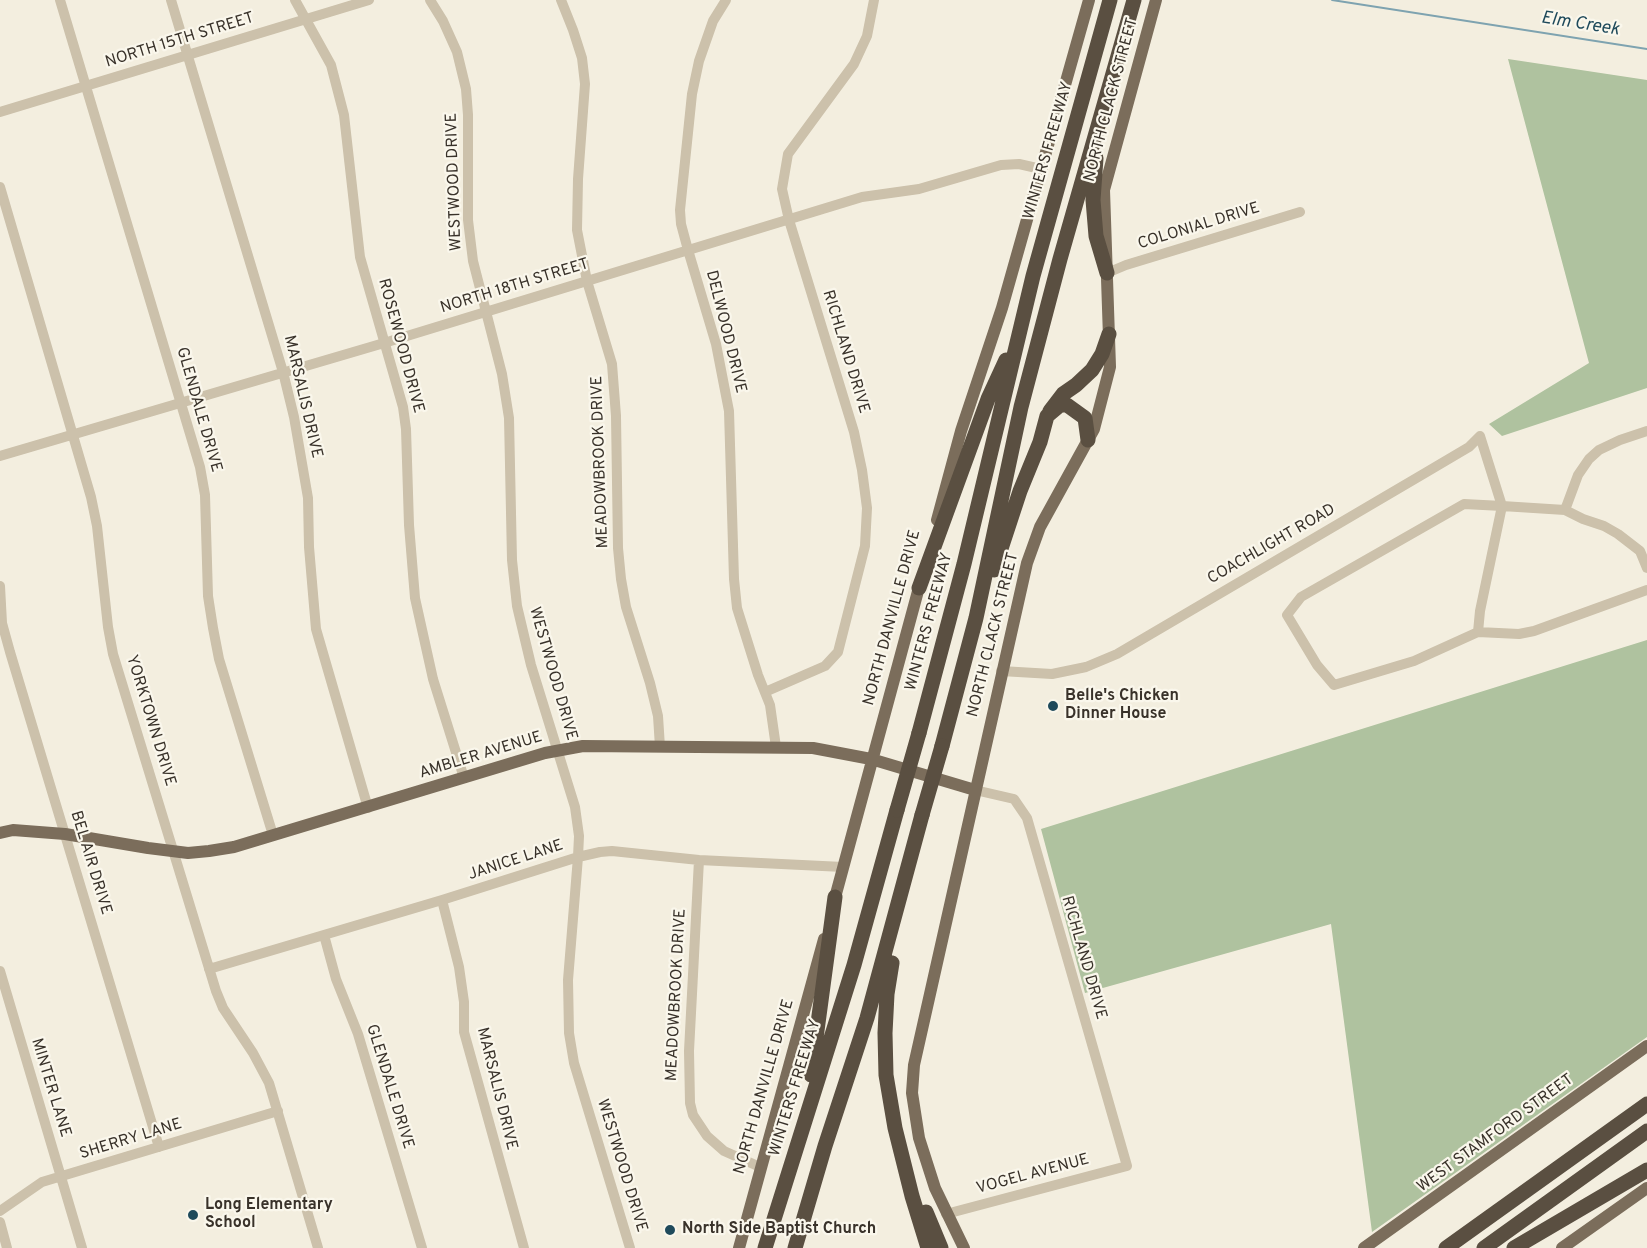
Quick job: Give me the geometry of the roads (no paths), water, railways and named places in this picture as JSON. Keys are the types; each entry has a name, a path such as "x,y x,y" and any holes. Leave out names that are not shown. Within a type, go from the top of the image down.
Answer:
{"highway":[{"name":"WINTERS FREEWAY","path":"765,1248 854,965 919,733 964,564 1033,276 1110,0"},
{"path":"795,1248 825,1146 867,1018 907,878 976,618 1021,407 1060,259 1134,0"},
{"path":"1103,109 1095,162 1093,200 1096,236 1107,273"},
{"path":"919,588 988,399 1020,330"},
{"path":"976,618 1040,442 1047,416 1063,394 1076,386 1092,370 1102,354 1109,334"},
{"path":"1047,416 1060,405 1067,405 1085,418 1088,440"},
{"path":"907,878 892,960 886,1013 886,1075 895,1128 928,1248"},
{"path":"800,1137 811,1080 835,897"},
{"path":"1446,1248 1647,1104"},
{"path":"895,1128 921,1201 941,1248"},
{"path":"1484,1248 1647,1131"},
{"path":"1514,1248 1647,1170"}],"main road":[{"name":"NORTH DANVILLE DRIVE","path":"739,1248 961,431 1002,308 1089,0"},
{"name":"NORTH CLACK STREET","path":"964,1248 946,1214 917,1130 912,1093 914,1065 1027,563 1037,536 1094,429 1110,367 1104,190 1156,0"},
{"name":"AMBLER AVENUE","path":"0,833 13,830 65,834 173,851 208,851 234,847 558,750 582,746 813,748 871,759 975,790"},
{"name":"WEST STAMFORD STREET","path":"1364,1248 1647,1046"},
{"path":"1562,1248 1647,1188"}],"street":[{"name":"GLENDALE DRIVE","path":"60,0 200,467 205,495 208,596 217,649 273,835"},
{"name":"MARSALIS DRIVE","path":"171,0 283,372 301,451 308,498 309,547 316,628 368,808"},
{"name":"ROSEWOOD DRIVE","path":"295,0 331,65 338,87 344,115 360,257 403,407 410,535 417,607 433,679 464,778"},
{"name":"NORTH 15TH STREET","path":"0,112 369,0"},
{"name":"WESTWOOD DRIVE","path":"430,0 443,21 457,52 466,89 468,219 473,261 502,374 509,418 512,560 517,606 531,665 575,807 579,836 568,980 569,1033 574,1063 630,1248"},
{"name":"MEADOWBROOK DRIVE","path":"561,0 582,58 585,84 577,230 587,281 612,364 621,579 626,607 655,705 660,747"},
{"name":"DELWOOD DRIVE","path":"726,0 713,21 699,61 692,94 680,210 681,224 723,371 729,411 734,579 737,608 754,665 765,692 773,721 776,747"},
{"name":"RICHLAND DRIVE","path":"765,692 825,666 838,652 862,562 867,523 865,491 854,432 789,220 782,189 788,154 854,64 867,36 874,0"},
{"name":"NORTH 18TH STREET","path":"0,456 384,343 862,197 919,189 1001,165 1019,164 1041,170"},
{"name":"YORKTOWN DRIVE","path":"0,187 91,497 97,526 113,654 209,969 223,1008 253,1053 269,1083 318,1248"},
{"name":"COLONIAL DRIVE","path":"1107,273 1126,265 1300,212"},
{"path":"1565,510 1578,475 1589,459 1599,450 1647,431"},
{"name":"COACHLIGHT ROAD","path":"1001,671 1052,674 1086,667 1117,654 1469,447 1480,436 1502,506"},
{"path":"1647,568 1640,551 1618,534 1604,525 1583,519 1565,510 1464,504 1301,597 1287,615 1317,665 1334,685 1414,661 1478,632 1519,634 1534,631 1647,590"},
{"path":"1478,632 1479,611 1502,506"},
{"name":"BEL AIR DRIVE","path":"0,586 2,623 10,652 159,1147"},
{"name":"RICHLAND DRIVE","path":"975,790 1014,799 1027,818 1127,1166"},
{"name":"JANICE LANE","path":"209,969 578,857 612,851 699,860 843,867"},
{"name":"MEADOWBROOK DRIVE","path":"699,860 688,1051 690,1102 693,1114 707,1137 724,1151 760,1167"},
{"name":"MARSALIS DRIVE","path":"442,900 459,967 464,1002 464,1032 524,1248"},
{"name":"GLENDALE DRIVE","path":"324,935 337,981 358,1034 422,1248"},
{"name":"MINTER LANE","path":"0,971 82,1248"},
{"name":"SHERRY LANE","path":"0,1211 42,1182 278,1111"},
{"name":"VOGEL AVENUE","path":"946,1214 1127,1166"},
{"path":"0,1222 7,1248"}],"waterway":[{"name":"Elm Creek","path":"1332,0 1647,49"}],"place":[{"name":"Belle's Chicken Dinner House","path":"1053,706"},
{"name":"Long Elementary School","path":"193,1215"},
{"name":"North Side Baptist Church","path":"670,1230"}]}
